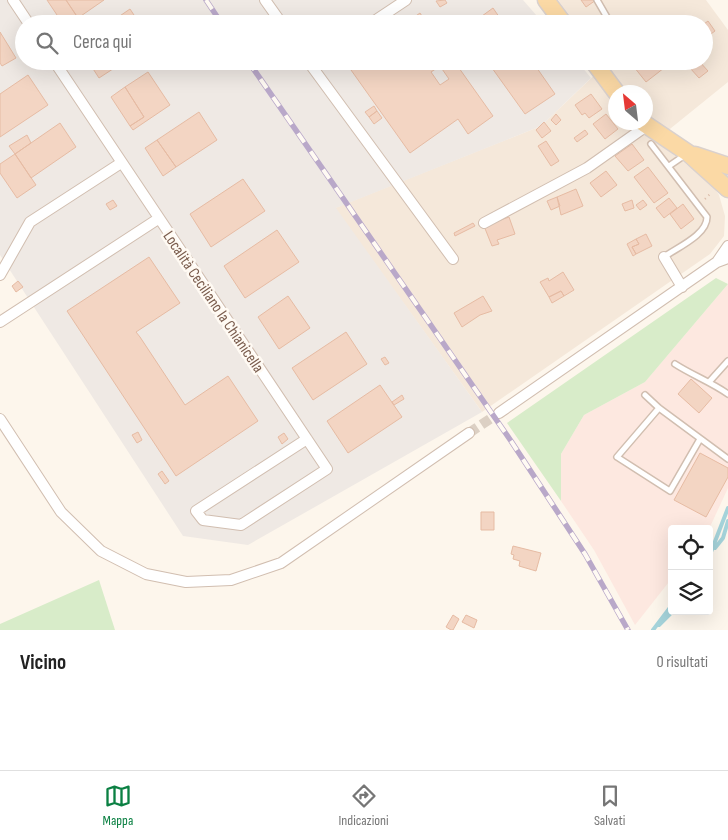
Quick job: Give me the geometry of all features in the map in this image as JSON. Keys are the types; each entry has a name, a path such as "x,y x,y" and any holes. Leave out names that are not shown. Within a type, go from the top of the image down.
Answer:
{"main road":[{"path":"546,1 557,15"},
{"path":"600,70 611,85"},
{"path":"651,130 688,153 728,166"},
{"path":"688,153 721,188"}],"street":[{"path":"13,0 23,15"},
{"path":"265,0 276,15"},
{"path":"384,15 406,0"},
{"name":"Località Ceciliano la Chianicella","path":"60,70 158,219 307,439 327,469 241,525 203,520 196,511 307,439"},
{"path":"316,70 453,259"},
{"path":"484,223 587,168 636,130"},
{"path":"0,275 30,222 121,163"},
{"path":"0,322 158,219"},
{"path":"717,262 728,246"},
{"path":"664,257 682,287"},
{"path":"498,413 717,262 728,258"},
{"path":"0,419 61,512 101,551 146,574 186,582 231,580 281,563 469,432"}],"lane":[{"path":"596,0 605,15"},
{"path":"651,144 707,217 707,224 702,231 664,257"},
{"path":"669,166 688,153"},
{"path":"710,381 728,361"},
{"path":"674,364 693,376 710,381 728,394"},
{"path":"645,395 659,408 728,459"},
{"path":"659,408 617,456 670,491 700,438"}],"path":[{"path":"702,203 721,188"}],"shaded area":[{"path":"0,0 523,0 536,15 15,15 15,70 584,70 591,78 541,126 336,208 482,412 248,545 183,536 0,255"},
{"path":"558,0 706,0 728,30 728,82 655,141 710,182 719,195 725,216 724,236 710,254 482,412 335,208 541,126 600,70 713,70 713,15 569,15"},
{"path":"728,284 728,488 711,525 668,525 668,583 635,625 594,550 561,501 561,454 584,415 645,382"}],"green space":[{"path":"716,278 728,284 645,382 584,415 561,454 561,501 507,423"},
{"path":"99,580 115,630 0,630 0,624"}],"building":[{"path":"47,0 66,0 76,15 57,15"},
{"path":"66,0 104,0 82,15 76,15"},
{"path":"445,0 447,3 440,7 436,1"},
{"path":"581,0 596,0 586,7"},
{"path":"493,8 498,15 483,15"},
{"path":"130,9 134,15 121,15"},
{"path":"0,32 15,59 2,66 0,63"},
{"path":"94,70 111,70 99,78"},
{"path":"351,70 434,70 431,72 440,85 449,79 443,70 460,70 493,116 468,134 458,119 410,153"},
{"path":"493,70 538,70 555,94 525,114"},
{"path":"636,70 661,70 646,82"},
{"path":"692,70 708,71 699,78"},
{"path":"148,72 170,105 133,130 130,126 144,117 125,87"},
{"path":"28,75 48,105 0,137 0,94"},
{"path":"125,87 144,117 130,126 111,97"},
{"path":"591,94 602,109 589,118 585,113 582,115 575,105"},
{"path":"374,106 377,111 369,117 365,112"},
{"path":"377,111 382,118 374,124 369,117"},
{"path":"199,112 217,140 176,167 157,140"},
{"path":"556,114 561,120 556,125 551,120"},
{"path":"606,114 608,116 608,130 617,130 605,139 593,124"},
{"path":"544,122 551,131 542,138 536,130"},
{"path":"60,123 76,147 31,178 15,154"},
{"path":"585,130 588,134 577,142 574,138"},
{"path":"27,135 31,143 15,154 9,146"},
{"path":"157,140 176,167 163,176 145,148"},
{"path":"546,141 559,161 551,166 538,146"},
{"path":"632,144 644,160 628,171 615,156"},
{"path":"15,154 36,185 17,198 0,173 0,164"},
{"path":"648,167 668,193 654,203 634,177"},
{"path":"606,171 617,185 601,197 590,183"},
{"path":"243,179 265,211 211,247 190,214"},
{"path":"576,189 583,206 561,215 557,197"},
{"path":"557,197 560,206 551,210 547,201"},
{"path":"669,198 677,208 664,218 656,208"},
{"path":"113,200 117,206 110,210 106,204"},
{"path":"632,200 634,208 625,211 622,204"},
{"path":"643,200 647,205 640,210 636,205"},
{"path":"683,204 694,219 681,229 670,214"},
{"path":"509,217 515,234 497,240 499,244 492,246 484,226"},
{"path":"473,223 475,226 455,236 454,233"},
{"path":"277,230 299,262 245,298 224,266"},
{"path":"646,234 652,246 636,254 632,247 639,244 636,239"},
{"path":"636,239 639,244 632,247 636,254 633,256 627,244"},
{"path":"149,257 180,303 136,332 185,405 228,376 258,421 176,476 67,311"},
{"path":"563,272 574,290 564,296 561,291 549,297 540,282 548,278 549,281"},
{"path":"18,281 23,287 16,292 12,286"},
{"path":"561,291 564,296 552,303 549,297"},
{"path":"288,296 310,328 279,349 258,317"},
{"path":"483,296 492,311 480,315 462,327 454,313"},
{"path":"346,332 367,364 313,400 292,368"},
{"path":"385,357 389,363 385,365 381,359"},
{"path":"691,379 712,398 699,413 678,394"},
{"path":"380,385 402,417 348,453 327,421"},
{"path":"402,395 404,399 394,405 392,402"},
{"path":"138,432 142,440 137,443 132,435"},
{"path":"284,433 288,439 282,444 278,437"},
{"path":"700,453 728,468 728,477 706,517 674,500"},
{"path":"162,471 169,481 165,484 158,474"},
{"path":"481,512 494,512 494,530 481,530"},
{"path":"513,546 541,553 536,571 519,566 520,561 513,559 514,555 511,554"},
{"path":"453,615 459,619 453,630 451,630 446,627"},
{"path":"466,615 477,620 474,628 462,622"}],"waterway":[{"path":"713,547 728,508"},
{"path":"715,548 723,538 728,521"},
{"path":"653,630 668,610"},
{"path":"659,625 669,615"}],"tunnel":[{"path":"469,433 499,413"}],"railway":[{"path":"206,0 216,15"},
{"path":"254,70 511,441 585,554 628,630"}]}
